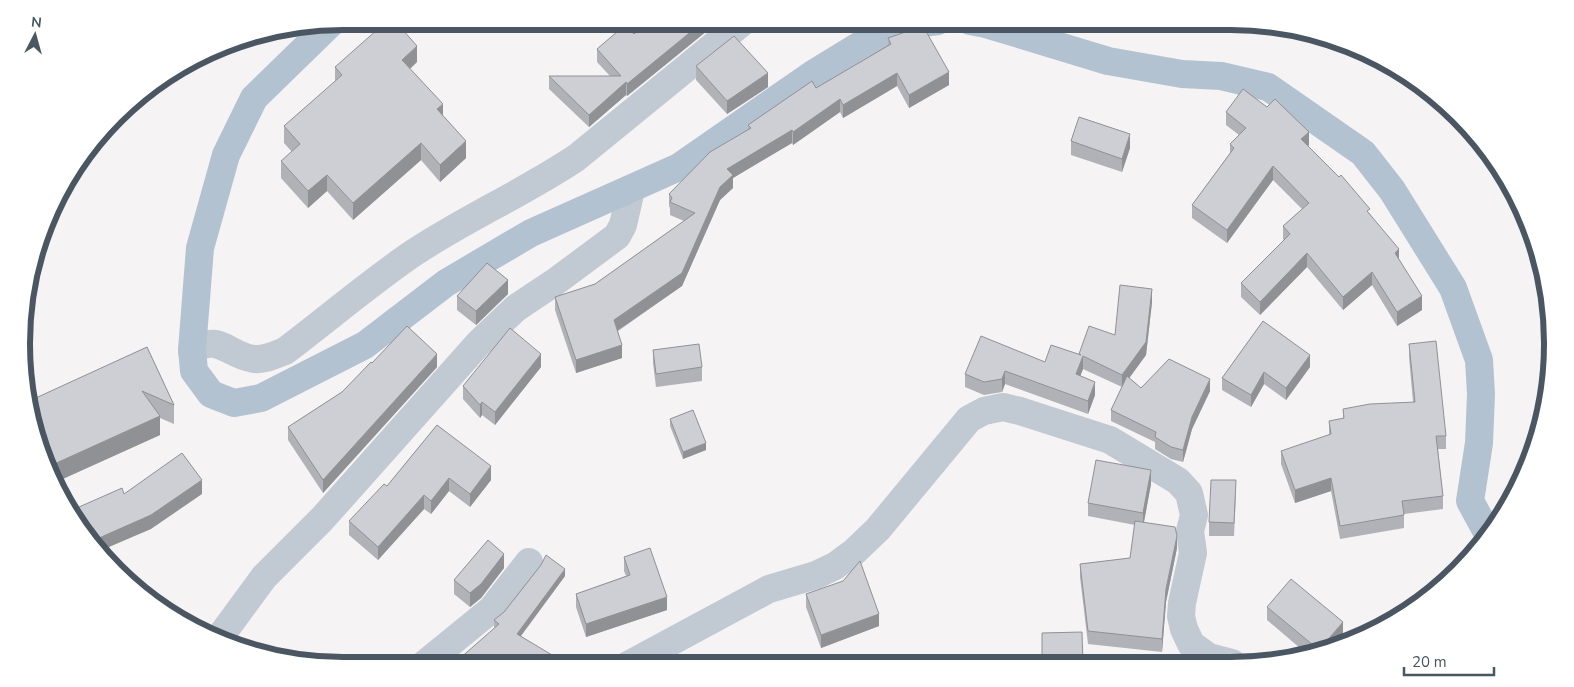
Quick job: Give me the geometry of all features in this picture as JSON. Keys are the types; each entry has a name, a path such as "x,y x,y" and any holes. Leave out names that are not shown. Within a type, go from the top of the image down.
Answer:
{"main road":[{"path":"323,31 254,98 226,155 200,248 192,350 194,371 211,394 234,403 261,398 365,346 446,283 500,250 531,233 679,167 813,74 862,44 898,30"},
{"path":"1006,30 1108,61 1182,74 1221,76 1268,87 1363,153 1392,190 1453,288 1479,360 1481,394 1479,443 1470,501 1484,527"}],"street":[{"path":"192,350 203,343 218,343 236,354 255,359 270,358 284,351 409,256 549,176 576,158 733,30"},
{"path":"223,633 264,577 322,519 478,344 516,308 617,236 623,225 631,190"},
{"path":"643,657 769,590 835,566 854,552 878,529 969,419 984,411 1004,407 1110,440 1178,481 1189,493 1194,515 1190,531 1193,554 1181,616 1184,629 1191,644 1209,657"},
{"path":"433,657 492,609 529,562"}],"building":[{"path":"377,30 403,30 417,46 402,60 443,104 437,109 466,141 440,165 421,143 353,203 327,175 308,191 281,161 300,144 284,126 342,75 335,67"},
{"path":"619,30 630,30 634,34 639,30 693,30 627,84 626,82 589,115 549,76 621,76 597,49"},
{"path":"911,30 925,30 949,72 909,95 897,73 843,105 840,99 793,132 792,130 727,169 733,175 720,187 682,273 614,320 622,345 576,360 555,297 595,284 695,213 670,202 672,198 669,194 710,152 751,128 748,125 812,81 816,88 891,44 888,38"},
{"path":"734,36 768,73 727,101 696,66"},
{"path":"1243,89 1267,107 1275,99 1309,132 1301,139 1339,177 1341,175 1370,209 1367,211 1399,249 1395,253 1422,296 1397,312 1372,272 1343,297 1307,253 1260,302 1241,283 1290,234 1283,226 1309,203 1273,166 1227,230 1192,205 1234,148 1230,144 1246,128 1226,112"},
{"path":"1079,117 1130,134 1122,159 1071,141"},
{"path":"487,263 508,280 476,311 457,296"},
{"path":"1120,285 1152,289 1146,342 1122,375 1083,356 1076,374 1095,382 1088,401 1005,371 1002,379 984,382 965,374 981,336 1045,362 1051,345 1081,355 1079,354 1089,326 1115,335"},
{"path":"1263,321 1310,355 1286,388 1264,372 1251,395 1222,378"},
{"path":"407,326 437,354 323,480 288,427 342,392"},
{"path":"510,328 541,354 495,412 482,402 480,405 463,386"},
{"path":"1436,341 1446,436 1436,436 1443,496 1402,501 1404,515 1340,526 1331,478 1295,490 1281,451 1331,434 1329,421 1344,418 1343,409 1370,404 1415,402 1409,344"},
{"path":"699,344 702,367 656,374 653,350"},
{"path":"147,347 174,405 142,391 160,416 54,464 41,425 35,398"},
{"path":"1169,359 1210,379 1192,417 1183,450 1171,447 1155,437 1156,432 1111,410 1127,376 1141,388"},
{"path":"693,410 706,443 683,452 670,419"},
{"path":"437,425 491,466 470,494 449,478 431,501 424,495 378,547 349,521 384,484 387,486"},
{"path":"182,453 202,480 151,515 99,538 99,539 77,508 122,488 124,494"},
{"path":"1096,460 1151,470 1143,513 1088,503"},
{"path":"1211,480 1236,480 1234,523 1209,522"},
{"path":"1135,521 1175,527 1177,536 1166,589 1162,639 1088,631 1080,564 1130,558"},
{"path":"488,540 504,554 481,584 470,593 454,580"},
{"path":"650,548 667,597 586,624 576,594 630,575 624,557"},
{"path":"546,555 565,569 517,634 555,657 461,657 499,624 494,620 504,612 541,565"},
{"path":"860,561 879,614 821,635 806,594 843,581"},
{"path":"1291,579 1343,622 1326,641 1314,646 1267,607"},
{"path":"1082,632 1083,657 1042,657 1042,633"}]}
